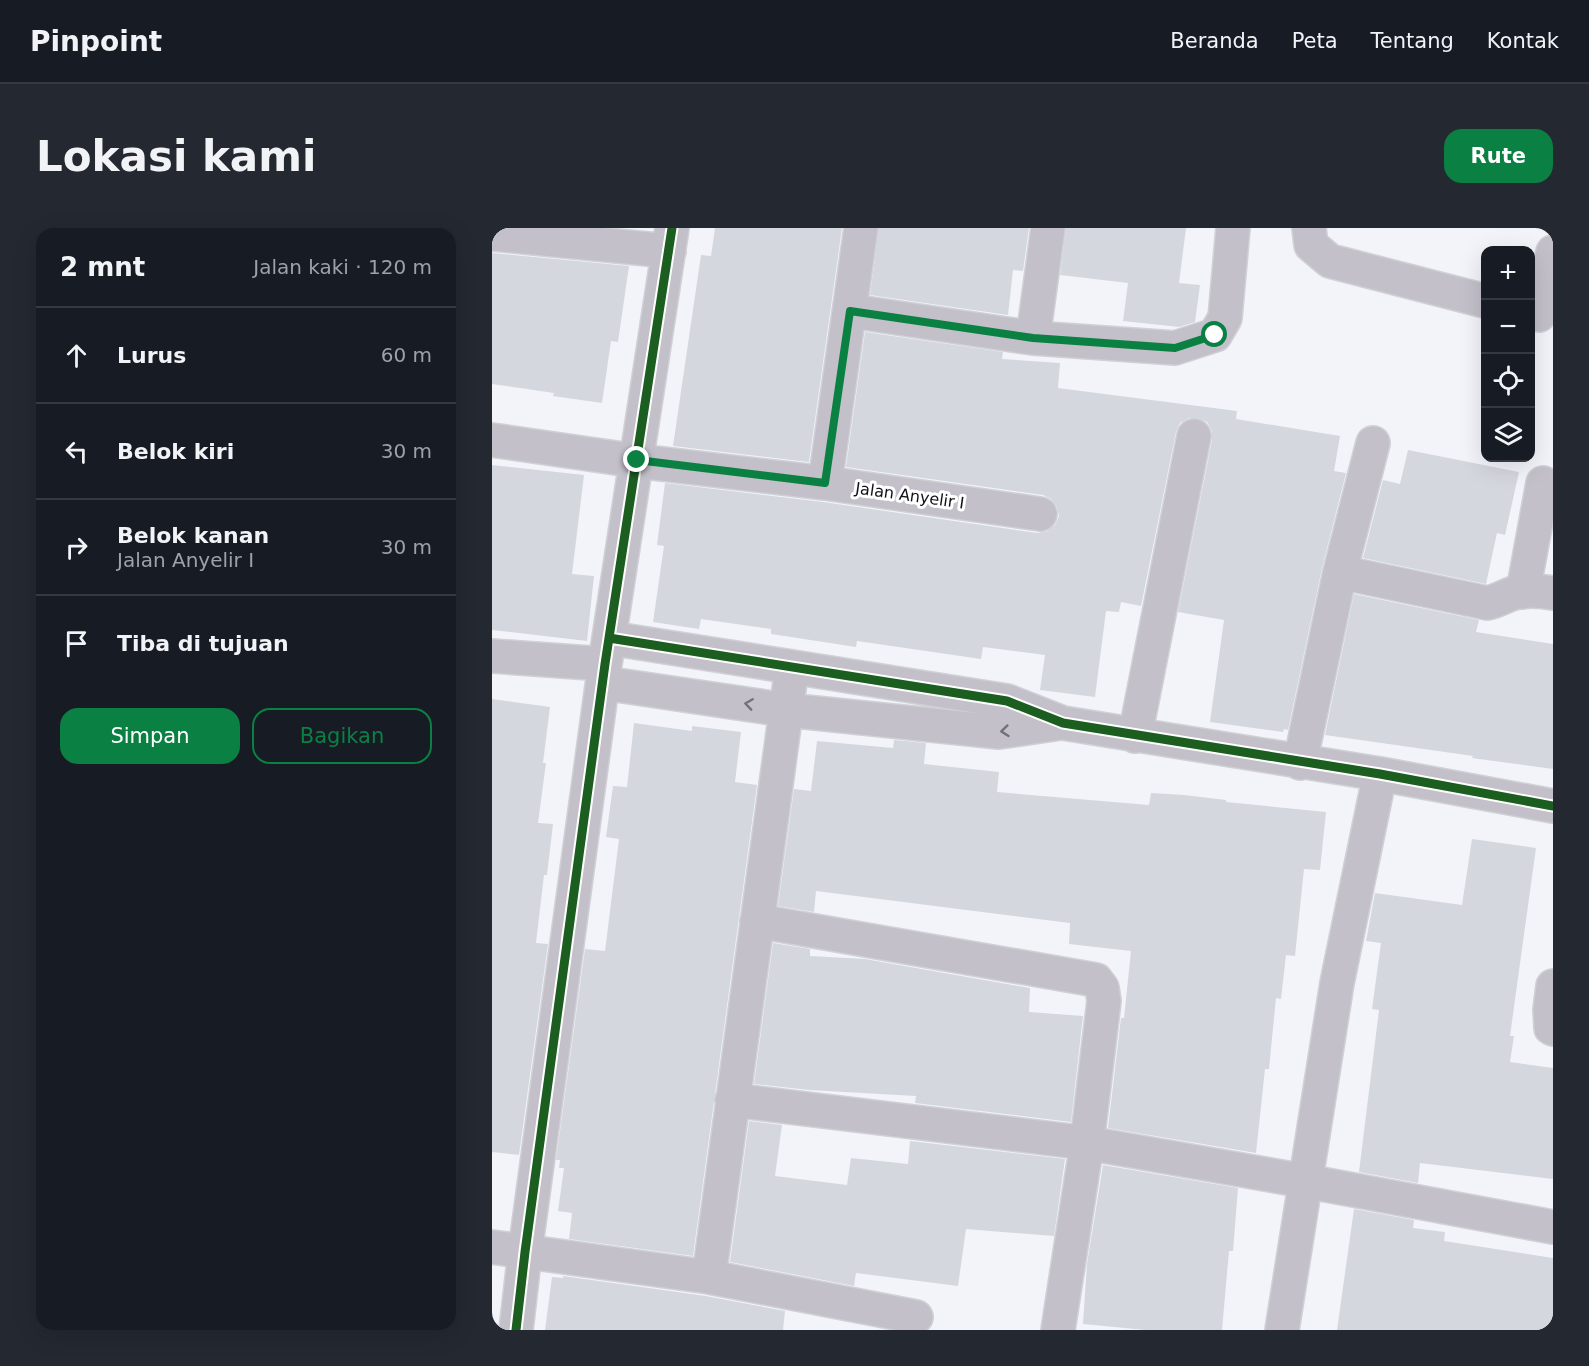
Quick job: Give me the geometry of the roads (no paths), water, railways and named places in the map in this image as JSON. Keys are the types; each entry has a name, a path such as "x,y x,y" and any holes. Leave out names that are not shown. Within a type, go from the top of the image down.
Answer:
{"street":[{"path":"825,483 861,228"},
{"path":"1033,338 1048,228"},
{"path":"850,311 1033,338 1175,348 1215,335 1225,318 1233,228"},
{"path":"1310,228 1311,245 1330,261 1481,300"},
{"path":"492,234 670,239 606,662 516,1330"},
{"path":"1541,316 1553,252"},
{"path":"1135,736 1194,436"},
{"name":"Jalan Anyelir I","path":"492,440 825,483 1040,514"},
{"path":"1300,763 1340,572 1373,443"},
{"path":"1340,572 1487,603 1499,601 1512,594 1538,593 1543,483"},
{"path":"492,656 606,662 792,667 1007,701 1063,723 1300,763 1380,774 1553,806"},
{"path":"606,662 786,710 999,732 1063,723"},
{"path":"709,1276 792,667"},
{"path":"931,726 939,690"},
{"path":"1282,1330 1336,983 1380,774"},
{"path":"757,921 1096,980 1102,988 1104,1001 1087,1143 1058,1330"},
{"path":"1553,986 1550,1010 1551,1028 1553,1029"},
{"path":"732,1100 1087,1143 1553,1227"},
{"path":"492,1247 709,1276 916,1317"}]}
